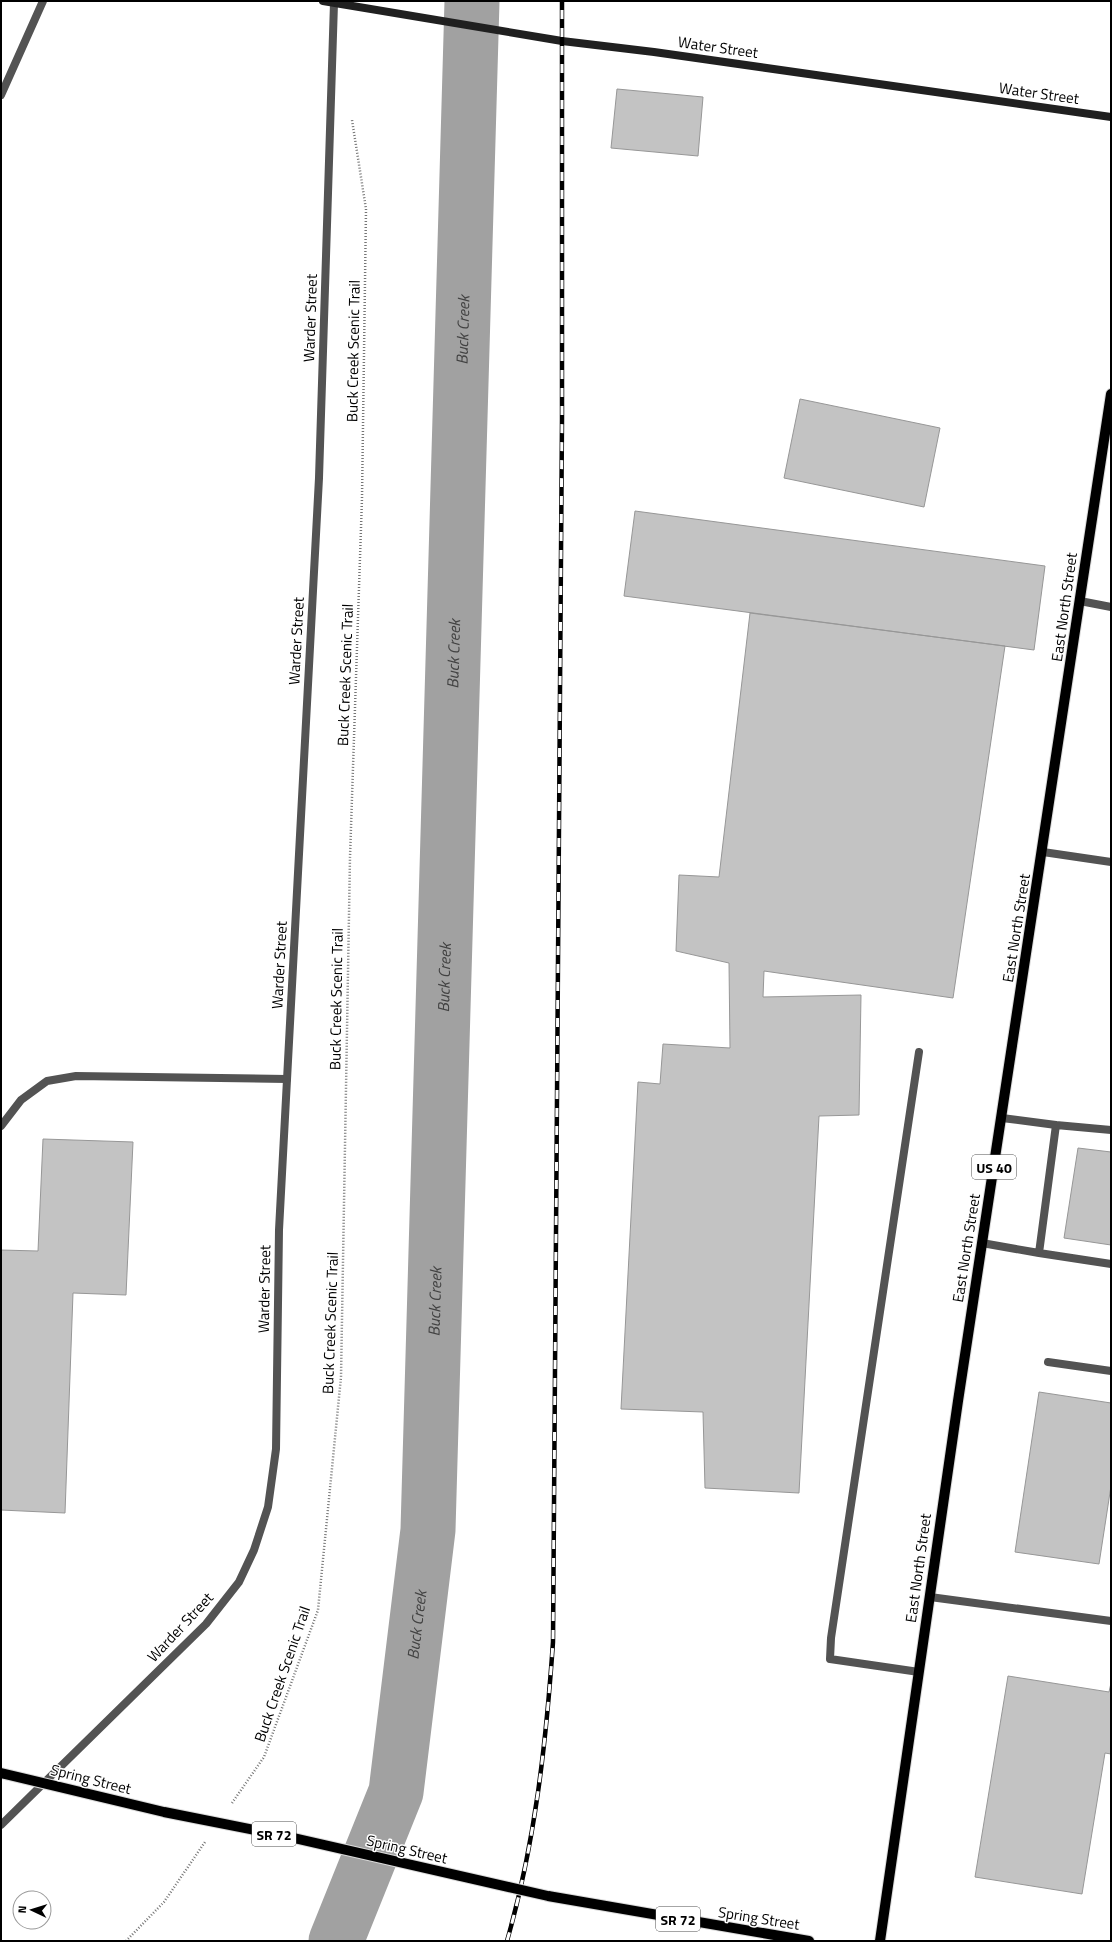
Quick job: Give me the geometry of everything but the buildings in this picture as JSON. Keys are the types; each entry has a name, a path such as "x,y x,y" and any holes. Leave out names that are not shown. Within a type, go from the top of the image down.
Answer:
{"main road":[{"name":"East North Street","path":"880,1941 982,1243 1043,852 1080,601 1109,423 1111,394"},
{"name":"Spring Street","path":"1,1773 164,1812 285,1836 548,1896 809,1941"}],"street":[{"path":"1,95 43,1"},
{"name":"Water Street","path":"323,1 528,35 1111,117"},
{"name":"Warder Street","path":"1,1825 206,1624 239,1582 254,1550 268,1507 276,1449 279,1230 318,478 334,50 334,3"},
{"path":"1080,601 1111,607"},
{"path":"1043,852 1111,862"},
{"path":"919,1052 831,1638 830,1659 919,1672"},
{"path":"1,1126 21,1100 47,1081 76,1076 287,1079"},
{"path":"1002,1118 1111,1130"},
{"path":"1039,1253 1056,1125"},
{"path":"982,1243 1111,1264"},
{"path":"1048,1362 1111,1371"},
{"path":"930,1597 1111,1621"}],"path":[{"name":"Buck Creek Scenic Trail","path":"232,1804 264,1758 318,1610 340,1377 350,865 362,498 366,209 352,117"},
{"path":"126,1941 164,1902 209,1836"}],"waterway":[{"name":"Buck Creek","path":"336,1941 396,1792 428,1530 472,1"}],"railway":[{"path":"507,1941 525,1867 538,1793 547,1718 553,1642 562,419 562,1"}]}
